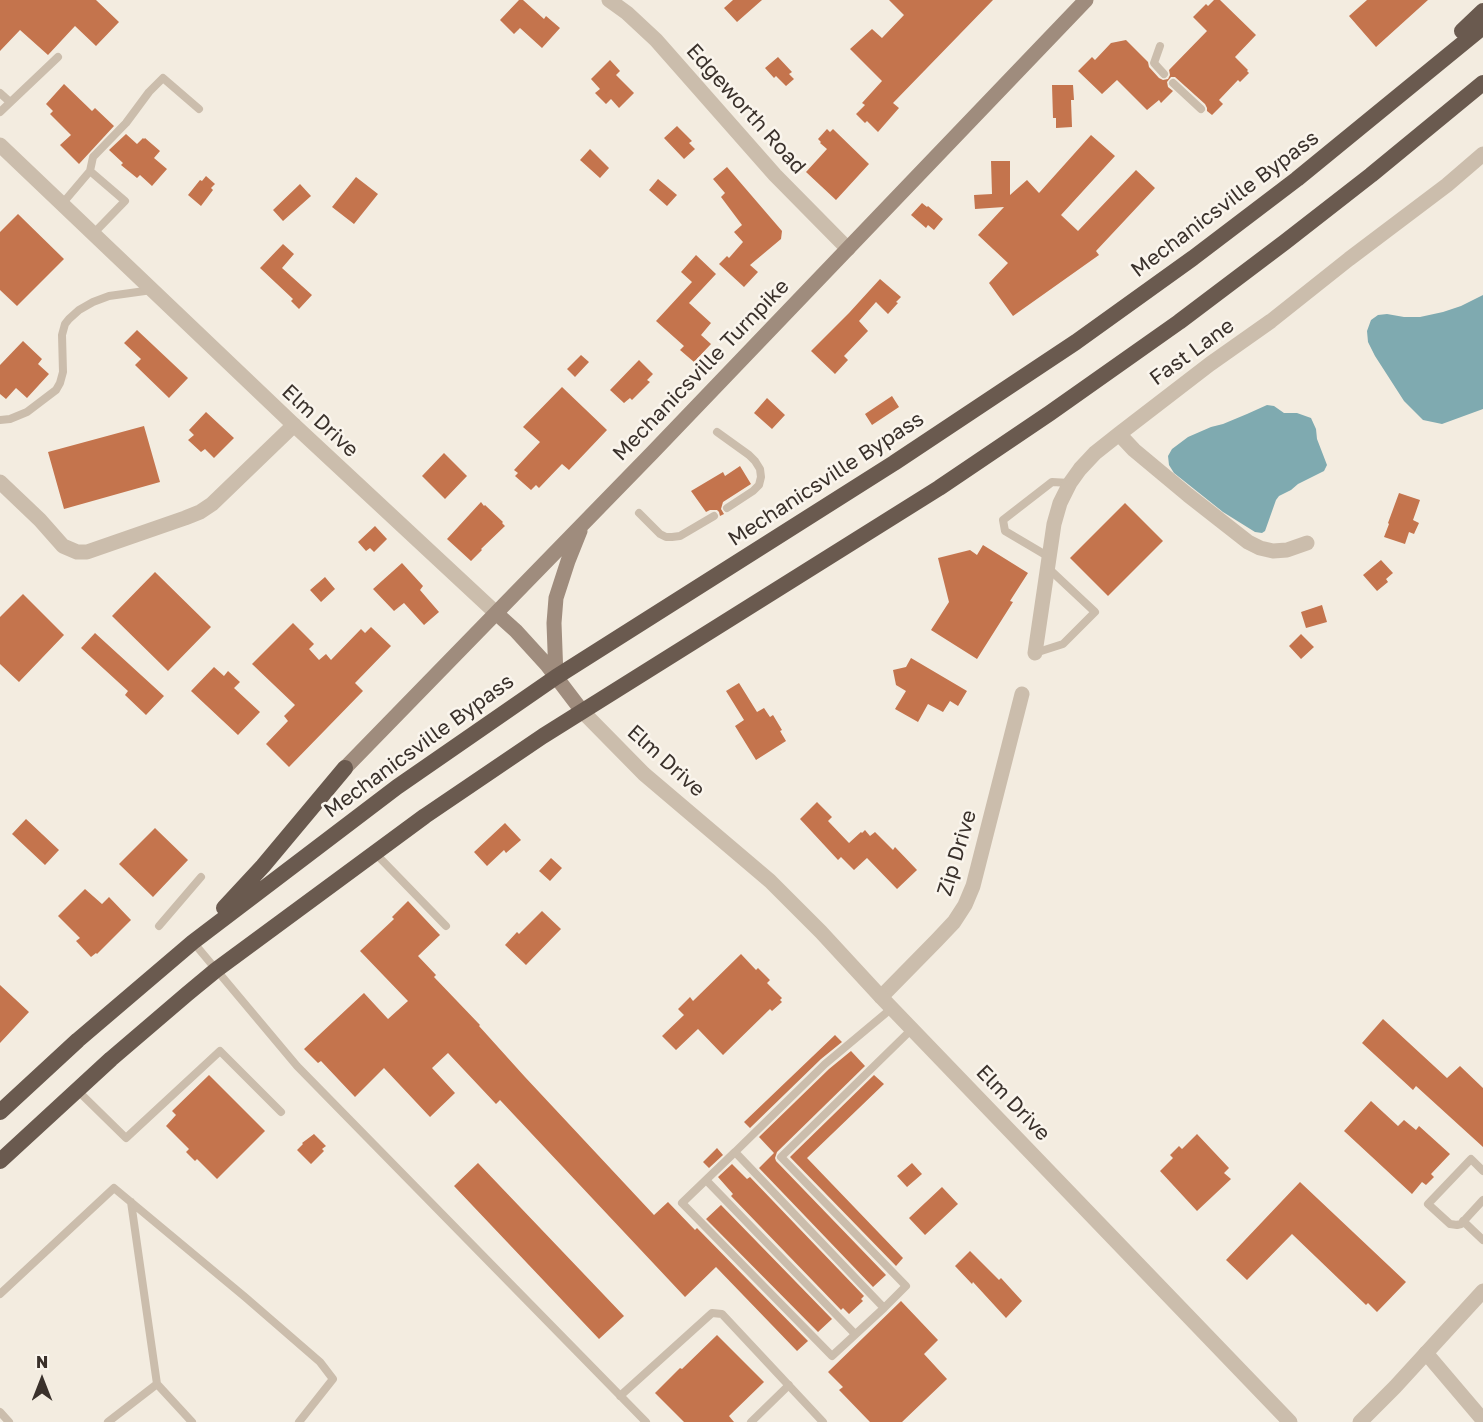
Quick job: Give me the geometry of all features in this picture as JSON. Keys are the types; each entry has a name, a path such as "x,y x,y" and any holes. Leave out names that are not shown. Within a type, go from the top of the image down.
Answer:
{"highway":[{"path":"1379,112 1483,11"},
{"name":"Mechanicsville Bypass","path":"187,947 397,787 556,677 884,469 1076,342 1212,244 1297,179 1483,27"},
{"path":"0,1161 77,1090 216,970 375,853 478,779 582,711 939,488 1050,413 1179,322 1285,242 1483,83"},
{"path":"1371,175 1483,96"},
{"path":"0,1112 78,1040 187,947 259,872 345,768"}],"main road":[{"name":"Mechanicsville Turnpike","path":"345,768 583,525 1086,0"},
{"path":"556,677 554,623 556,598 583,525"},
{"name":"Elm Drive","path":"496,613 516,631 582,711"}],"street":[{"name":"Edgeworth Road","path":"620,3 656,40 775,175 848,249"},
{"name":"Elm Drive","path":"0,145 294,425 496,613"},
{"name":"Fast Lane","path":"1035,653 1054,524 1060,503 1080,469 1095,453 1119,434 1210,364 1271,321 1348,259 1447,185 1483,154"},
{"path":"0,482 40,520 63,546 77,552 87,552 200,512 212,504 294,425"},
{"path":"1119,434 1134,450 1179,488 1248,542 1273,551 1300,547 1307,543"},
{"name":"Zip Drive","path":"887,1002 954,922 974,886 1022,694"},
{"name":"Elm Drive","path":"582,711 644,774 770,881 1290,1422"},
{"path":"1360,1422 1483,1291"},
{"path":"1426,1353 1483,1420"}],"lane":[{"path":"1160,46 1154,63 1164,74"},
{"path":"0,112 58,57"},
{"path":"62,204 90,171 93,157 126,123 148,92 163,78 199,109"},
{"path":"1173,83 1201,109"},
{"path":"0,93 10,102"},
{"path":"90,171 125,201 93,234"},
{"path":"0,420 10,419 27,412 56,390 63,372 62,335 65,324 79,310 109,296 152,290"},
{"path":"717,432 755,461 760,469 761,477 759,485 753,491 725,505"},
{"path":"1035,653 1063,644 1095,612 1048,562 1005,531 1003,520 1052,482 1070,483"},
{"path":"639,513 660,534 672,537 680,536 713,513"},
{"path":"375,853 446,926"},
{"path":"159,926 201,878"},
{"path":"187,947 216,970 297,1066 646,1422"},
{"path":"887,1002 682,1203 832,1356 906,1286 781,1157 912,1029"},
{"path":"77,1090 126,1138 220,1051 281,1112"},
{"path":"735,1152 884,1308"},
{"path":"1483,1171 1471,1159 1428,1204 1452,1225 1458,1225 1483,1200"},
{"path":"706,1180 855,1334"},
{"path":"0,1294 114,1188 237,1289 320,1362 333,1379 299,1422"},
{"path":"131,1202 157,1384 192,1422"},
{"path":"1463,1221 1483,1239"},
{"path":"620,1396 712,1313 722,1314 822,1422"},
{"path":"108,1422 157,1384"},
{"path":"751,1422 789,1385"},
{"path":"0,1412 9,1422"}],"water":[{"path":"1483,295 1483,409 1442,424 1423,420 1404,401 1375,356 1368,342 1367,331 1371,320 1378,315 1387,314 1420,317 1443,312"},
{"path":"1267,405 1274,406 1284,413 1297,413 1311,418 1327,465 1324,471 1279,496 1265,531 1262,533 1255,532 1223,512 1174,473 1169,465 1168,456 1172,449 1188,437"}],"building":[{"path":"0,0 96,0 119,22 96,46 75,26 48,55 20,30 0,51"},
{"path":"519,0 523,0 544,19 546,16 560,28 542,48 520,28 514,34 500,20"},
{"path":"733,0 762,0 737,22 724,8"},
{"path":"889,0 993,0 893,103 899,108 878,132 856,114 865,105 862,103 882,81 850,49 872,29 882,38 904,15"},
{"path":"1214,0 1220,0 1256,35 1235,57 1249,73 1240,82 1238,80 1219,100 1223,104 1212,115 1207,111 1205,104 1175,77 1171,77 1167,82 1168,87 1173,91 1161,103 1159,100 1147,110 1117,80 1102,94 1078,71 1092,57 1095,60 1111,43 1126,40 1148,62 1149,67 1159,78 1168,79 1169,70 1207,31 1193,17 1206,4 1208,6"},
{"path":"1367,0 1428,0 1376,47 1349,16"},
{"path":"778,57 792,72 789,74 794,79 786,86 765,68"},
{"path":"610,60 620,71 616,75 634,93 619,108 611,99 606,104 595,93 600,89 591,79"},
{"path":"64,84 92,111 95,108 114,126 79,164 60,145 71,135 50,114 53,111 46,104"},
{"path":"1052,85 1073,85 1072,127 1056,128 1056,118 1053,118"},
{"path":"677,126 692,141 689,143 695,149 684,159 664,138"},
{"path":"827,129 830,132 833,129 869,164 836,200 806,172 827,149 818,139"},
{"path":"126,134 137,144 145,138 160,151 154,158 167,169 152,186 140,175 137,178 121,165 123,163 109,150"},
{"path":"1091,135 1115,156 1061,215 1078,231 1136,170 1155,188 1096,251 1099,255 1013,316 989,283 1008,263 978,235 1004,207 975,209 974,195 992,194 991,161 1010,161 1010,195 1027,180 1039,193"},
{"path":"590,149 609,168 600,178 580,160"},
{"path":"727,167 782,231 781,239 750,265 758,272 744,287 719,264 727,256 729,258 743,242 734,232 742,225 721,197 725,193 713,179"},
{"path":"206,176 215,184 201,206 188,195"},
{"path":"356,177 378,194 354,224 332,207"},
{"path":"658,179 677,195 667,206 649,190"},
{"path":"300,184 311,196 283,221 273,210"},
{"path":"922,203 943,219 934,230 928,225 926,228 911,215"},
{"path":"18,214 64,259 17,306 0,290 0,232"},
{"path":"283,244 294,254 282,268 312,295 299,309 291,301 293,299 260,268"},
{"path":"696,255 716,274 689,303 711,323 701,335 711,344 694,362 680,350 684,346 656,321 692,282 681,272"},
{"path":"880,279 901,297 888,314 876,302 859,321 868,331 844,356 848,360 835,374 811,351"},
{"path":"137,330 188,378 169,398 135,365 141,359 124,343"},
{"path":"23,341 42,359 38,364 49,374 27,398 16,388 6,399 0,394 0,365"},
{"path":"581,355 589,362 575,377 567,369"},
{"path":"639,360 653,374 647,380 650,382 632,400 630,398 624,403 610,390"},
{"path":"562,387 607,430 569,470 562,464 539,488 536,485 531,490 515,476 518,473 514,470 540,442 523,427"},
{"path":"892,396 899,407 872,425 865,414"},
{"path":"767,398 785,415 772,429 754,413"},
{"path":"206,412 234,438 214,458 205,449 201,452 188,440 194,435 189,430"},
{"path":"144,426 160,482 64,509 48,452"},
{"path":"444,453 467,476 445,499 422,476"},
{"path":"740,466 751,484 723,502 721,509 724,514 720,516 717,510 706,512 691,491 723,472 725,476"},
{"path":"1399,493 1420,500 1413,520 1419,523 1414,534 1409,532 1405,544 1384,537"},
{"path":"481,502 505,526 471,561 447,539"},
{"path":"1125,503 1163,541 1108,596 1070,558"},
{"path":"375,526 387,539 374,552 370,548 366,551 358,542"},
{"path":"983,545 1028,573 1010,601 1013,602 977,659 931,630 949,602 938,558 970,550 977,555"},
{"path":"1381,560 1393,573 1386,579 1388,582 1377,591 1363,575"},
{"path":"402,563 423,586 420,590 439,612 424,625 404,603 394,611 373,589"},
{"path":"155,572 211,627 168,671 112,616"},
{"path":"325,577 335,589 321,602 310,590"},
{"path":"23,594 64,635 19,682 0,664 0,617"},
{"path":"1322,605 1327,622 1306,628 1301,612"},
{"path":"293,623 314,644 309,649 319,660 326,654 331,660 361,629 365,633 371,627 391,646 355,683 363,691 289,767 266,744 288,721 284,716 295,705 252,664"},
{"path":"95,633 164,696 146,715 125,695 128,691 81,648"},
{"path":"1301,634 1314,647 1301,659 1289,646"},
{"path":"911,658 967,691 958,706 950,701 943,712 928,704 918,722 895,709 906,691 896,685 893,670 906,667"},
{"path":"214,667 224,676 228,671 240,682 234,688 260,712 238,735 191,691"},
{"path":"739,683 757,712 764,708 770,717 773,715 786,741 756,760 735,726 744,720 726,691"},
{"path":"817,802 832,817 828,821 849,843 865,830 870,836 875,832 893,850 895,847 917,870 897,889 867,858 854,870 841,857 838,860 800,819"},
{"path":"26,819 59,850 45,865 12,834"},
{"path":"505,823 521,840 506,853 504,850 487,866 474,852"},
{"path":"155,828 188,860 153,897 119,864"},
{"path":"551,858 562,868 550,881 539,871"},
{"path":"85,889 102,904 109,897 131,920 97,954 91,957 76,941 80,938 58,916"},
{"path":"408,901 440,935 418,956 436,975 434,977 654,1215 668,1202 695,1230 697,1228 808,1341 797,1351 716,1267 685,1297 500,1100 496,1104 448,1053 432,1068 455,1093 430,1117 384,1068 355,1097 321,1061 318,1063 304,1049 364,993 388,1019 408,1001 360,951 394,919 392,917"},
{"path":"542,911 561,929 526,965 505,945"},
{"path":"741,954 756,970 758,968 770,980 767,983 782,998 780,1000 782,1002 772,1011 770,1009 723,1055 698,1029 676,1050 662,1036 684,1015 678,1009 690,997 693,1001"},
{"path":"0,985 29,1012 0,1043"},
{"path":"1383,1019 1447,1078 1460,1066 1483,1088 1483,1147 1416,1086 1413,1090 1362,1043"},
{"path":"835,1035 842,1042 821,1059 750,1128 744,1122"},
{"path":"851,1051 865,1066 777,1152 775,1158 886,1275 873,1287 759,1168 774,1153 759,1137 829,1069"},
{"path":"209,1075 265,1131 217,1179 197,1159 195,1161 186,1152 189,1149 166,1126 176,1115 172,1111"},
{"path":"874,1075 884,1084 807,1158 903,1258 896,1266 790,1157"},
{"path":"1371,1101 1398,1126 1404,1120 1416,1130 1419,1126 1450,1154 1431,1174 1434,1177 1426,1185 1422,1182 1412,1194 1344,1131"},
{"path":"314,1134 326,1146 311,1164 297,1150"},
{"path":"1197,1134 1229,1168 1224,1173 1231,1179 1197,1211 1160,1171 1173,1158 1170,1155 1179,1146 1182,1149"},
{"path":"717,1148 723,1155 709,1168 703,1162"},
{"path":"478,1163 624,1316 599,1339 454,1186"},
{"path":"912,1163 922,1174 907,1187 897,1176"},
{"path":"732,1164 747,1179 750,1177 864,1296 861,1299 863,1301 849,1314 843,1308 841,1310 731,1196 733,1194 718,1177"},
{"path":"1300,1182 1406,1282 1377,1312 1368,1303 1366,1305 1292,1234 1247,1280 1226,1260"},
{"path":"942,1187 958,1204 925,1235 909,1218"},
{"path":"721,1205 832,1319 818,1332 706,1219"},
{"path":"970,1251 999,1280 1001,1278 1022,1301 1006,1318 955,1266"},
{"path":"901,1301 938,1340 924,1354 947,1379 902,1422 870,1422 839,1390 843,1387 828,1372"},
{"path":"717,1335 764,1382 729,1416 734,1422 684,1422 655,1393"}]}
